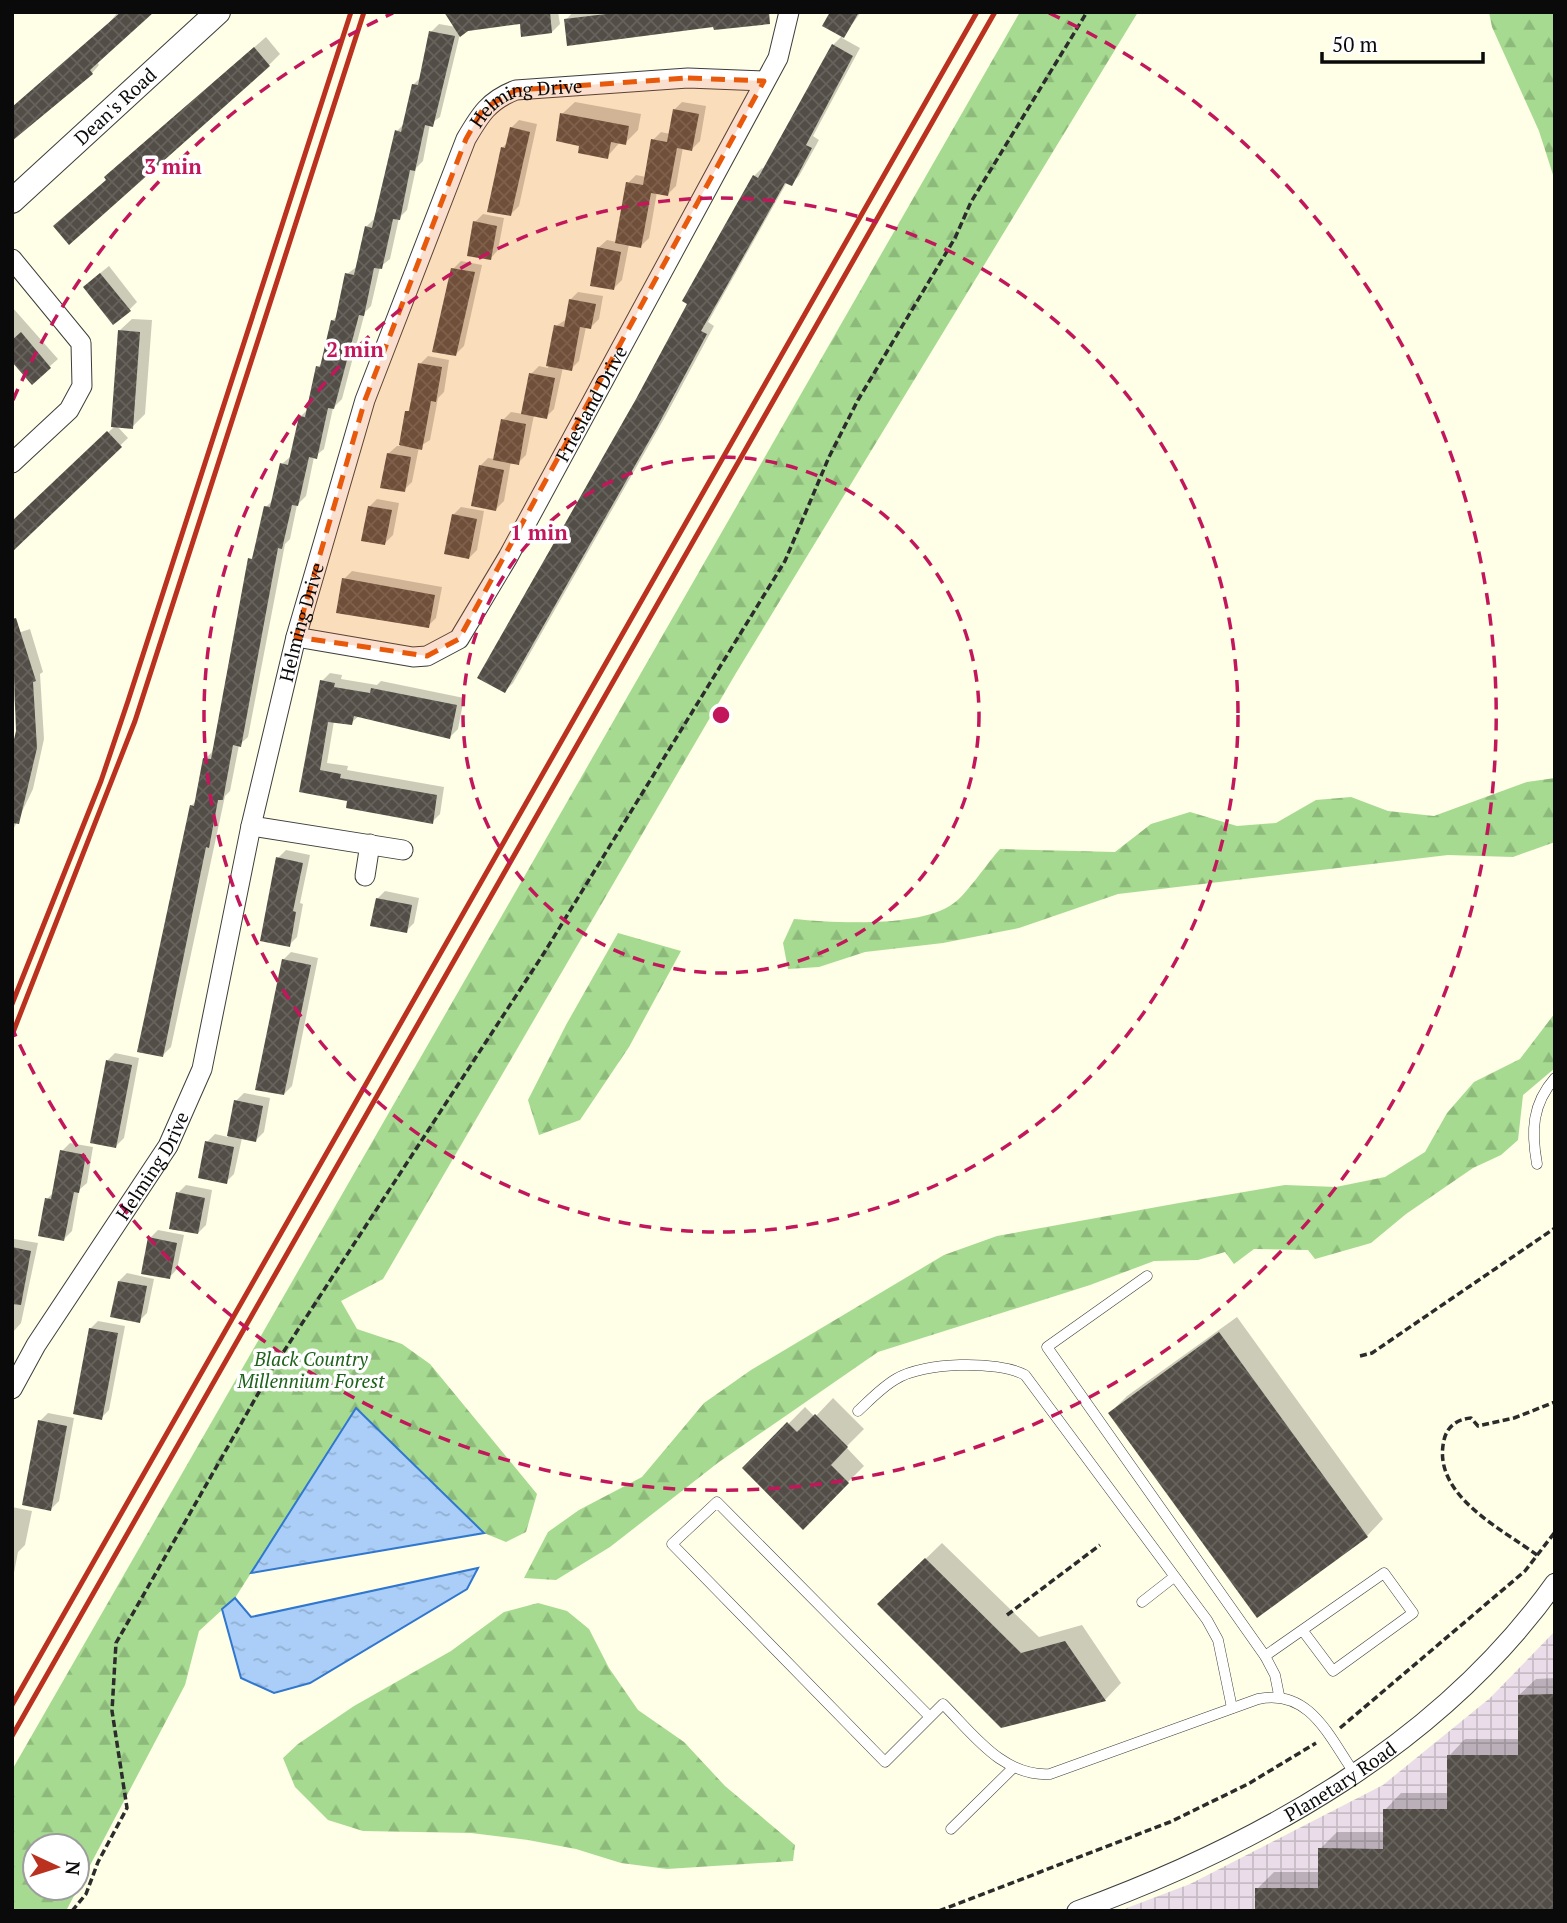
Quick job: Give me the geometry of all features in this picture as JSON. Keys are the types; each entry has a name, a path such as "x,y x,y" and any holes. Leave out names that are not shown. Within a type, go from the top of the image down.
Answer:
{"street":[{"name":"Dean's Road","path":"12,201 219,12"},
{"name":"Friesland Drive","path":"296,637 413,657 436,653 459,639 508,557 778,58 789,12"},
{"name":"Helming Drive","path":"12,1389 36,1345 168,1146 202,1069 251,825 296,637 365,400 466,139 483,109 497,97 516,90 688,79 764,81"},
{"path":"12,259 81,343 82,386 69,410 12,463"},
{"path":"251,825 403,850"},
{"path":"365,876 370,844"},
{"name":"Planetary Road","path":"1077,1911 1204,1859 1256,1833 1355,1774 1409,1735 1458,1691 1489,1661 1555,1583"}],"lane":[{"path":"1537,1164 1532,1132 1534,1117 1543,1092 1555,1078"},
{"path":"1147,1276 1047,1347 1265,1656 1275,1675 1279,1695"},
{"path":"858,1411 895,1379 915,1370 969,1366 1009,1367 1024,1375 1062,1423 1218,1640 1232,1708"},
{"path":"930,1717 717,1502 672,1544 885,1762 930,1717 943,1704 997,1758 1013,1768 1038,1775 1050,1774 1232,1708 1279,1695 1301,1704 1355,1774"},
{"path":"1265,1656 1384,1573 1413,1613 1333,1671 1303,1631"},
{"path":"1142,1602 1174,1577"},
{"path":"951,1829 1013,1768"}],"path":[{"path":"72,1911 86,1894 98,1862 127,1808 112,1711 116,1643 271,1371 544,953 785,561 829,457 858,400 955,239 971,202 1087,12"},
{"path":"1360,1356 1372,1353 1555,1228"},
{"path":"1538,1555 1462,1500 1447,1474 1443,1442 1447,1432 1461,1420 1471,1419 1478,1426 1555,1402"},
{"path":"939,1911 1170,1822 1248,1784 1328,1736 1350,1721 1504,1590 1538,1555 1555,1532"},
{"path":"1007,1615 1100,1545"}],"highlighted area":[{"path":"688,78 764,81 459,639 427,656 296,637 365,400 466,139 483,109 516,90"}],"shaded area":[{"path":"1555,1631 1555,1911 1119,1911 1190,1884 1383,1785 1490,1698"}],"green space":[{"name":"Black Country Millennium Forest","path":"1020,12 1138,12 736,673 383,1279 341,1301 357,1329 402,1344 430,1364 537,1494 526,1532 506,1542 484,1533 356,1408 235,1598 199,1631 185,1685 91,1864 91,1832 21,1832 21,1902 71,1902 66,1911 12,1911 12,1770"},
{"path":"1489,12 1555,12 1555,181 1539,131 1492,27"},
{"path":"1555,778 1555,842 1513,857 1448,855 1118,894 1019,928 943,943 865,952 819,967 788,969 783,943 794,919 877,922 921,917 939,911 959,899 1000,849 1115,852 1151,824 1190,812 1237,826 1276,823 1316,800 1351,797 1388,811 1434,816 1527,782"},
{"path":"618,933 681,951 629,1047 580,1120 539,1135 528,1100 566,1025"},
{"path":"1555,1013 1555,1068 1523,1095 1518,1140 1501,1155 1473,1168 1406,1214 1371,1243 1315,1259 1308,1250 1254,1249 1234,1264 1225,1252 1198,1260 1154,1261 1090,1285 878,1352 719,1462 610,1547 556,1580 524,1578 548,1532 579,1510 642,1477 704,1403 751,1370 944,1255 997,1236 1179,1203 1285,1185 1336,1187 1385,1177 1425,1152 1447,1113 1474,1082 1520,1059"},
{"path":"538,1603 567,1611 589,1629 609,1668 638,1710 684,1742 725,1786 795,1845 793,1861 667,1869 621,1863 576,1849 528,1840 471,1833 363,1831 328,1820 295,1787 283,1758 298,1744 354,1706 451,1651 504,1612"}],"water":[{"path":"356,1408 484,1533 251,1573"},
{"path":"478,1568 467,1589 310,1683 274,1693 241,1678 222,1609 235,1598 251,1617"}],"building":[{"path":"121,12 154,12 90,70 93,74 12,141 12,107"},
{"path":"444,12 550,12 552,33 521,37 520,24 468,31 460,37"},
{"path":"623,12 769,12 770,24 714,30 713,27 567,46 564,19"},
{"path":"830,12 859,12 844,38 822,26"},
{"path":"429,31 455,36 433,127 425,125 415,171 410,170 400,220 393,219 382,269 374,268 364,316 359,315 334,409 328,408 317,459 309,457 298,506 292,505 282,549 278,548 241,747 233,745 223,800 218,800 209,848 206,847 163,1057 137,1052 190,805 194,806 203,758 211,759 248,558 252,559 264,506 270,507 280,463 288,465 299,416 305,417 316,366 320,367 331,320 335,321 345,273 354,275 365,226 372,228 395,130 401,132 412,84 418,85"},
{"path":"832,44 853,56 806,145 812,148 792,186 785,183 701,331 707,334 657,427 505,693 477,678 636,399 687,304 682,301 753,175 758,178"},
{"path":"254,47 270,66 69,245 53,226 106,180 104,177"},
{"path":"673,109 699,114 692,151 677,148 668,196 651,193 641,248 615,243 626,182 643,185 651,139 667,142"},
{"path":"560,113 629,126 626,145 611,142 608,159 578,153 579,146 556,141"},
{"path":"510,127 530,132 511,216 487,212 501,147 505,148"},
{"path":"473,221 497,226 491,260 467,256"},
{"path":"597,247 621,252 614,290 590,286"},
{"path":"451,268 475,272 456,356 432,352"},
{"path":"100,273 131,311 113,325 83,287"},
{"path":"569,299 596,304 591,329 580,327 572,371 546,366 554,325 564,327"},
{"path":"118,330 140,332 133,429 111,427"},
{"path":"21,332 51,368 32,385 12,362 12,340"},
{"path":"418,363 442,367 436,402 431,401 422,450 399,445"},
{"path":"529,373 555,378 547,419 521,414"},
{"path":"501,419 526,424 519,465 493,460"},
{"path":"107,431 122,447 12,552 12,521"},
{"path":"387,453 411,457 405,492 380,488"},
{"path":"479,465 504,470 496,511 471,506"},
{"path":"368,506 392,510 385,545 361,541"},
{"path":"452,514 477,519 469,559 444,554"},
{"path":"342,578 435,595 429,628 336,613"},
{"path":"16,618 36,681 33,682 37,748 19,824 12,823 12,748 16,731 12,619"},
{"path":"320,680 335,683 334,687 370,693 371,688 457,705 450,739 354,716 352,725 328,722 320,770 341,774 340,778 437,795 433,824 346,808 347,801 299,792"},
{"path":"276,857 303,863 293,911 296,912 290,947 260,941"},
{"path":"376,898 412,905 407,933 370,926"},
{"path":"282,959 311,965 284,1095 255,1090"},
{"path":"106,1060 132,1065 116,1148 90,1143"},
{"path":"234,1100 263,1106 256,1142 227,1136"},
{"path":"205,1141 234,1147 227,1184 198,1178"},
{"path":"60,1150 86,1155 79,1193 74,1192 64,1241 38,1236 45,1198 51,1199"},
{"path":"176,1192 205,1198 198,1234 169,1229"},
{"path":"148,1237 177,1243 170,1279 141,1274"},
{"path":"12,1247 31,1251 21,1305 12,1304"},
{"path":"118,1281 147,1286 140,1323 110,1317"},
{"path":"89,1328 118,1333 102,1420 73,1414"},
{"path":"1219,1332 1368,1537 1257,1618 1108,1413"},
{"path":"815,1414 848,1447 831,1465 849,1483 803,1530 742,1468 787,1422 797,1432"},
{"path":"38,1420 67,1426 51,1511 22,1505"},
{"path":"925,1558 1021,1653 1065,1641 1106,1701 1001,1728 877,1604"},
{"path":"1555,1694 1555,1911 1255,1911 1255,1888 1318,1888 1318,1848 1383,1849 1383,1809 1447,1809 1447,1755 1518,1755 1518,1695"}],"railway":[{"path":"12,1004 101,781 351,12"},
{"path":"12,1035 135,721 364,12"},
{"path":"12,1705 977,12"},
{"path":"12,1736 995,12"}]}
